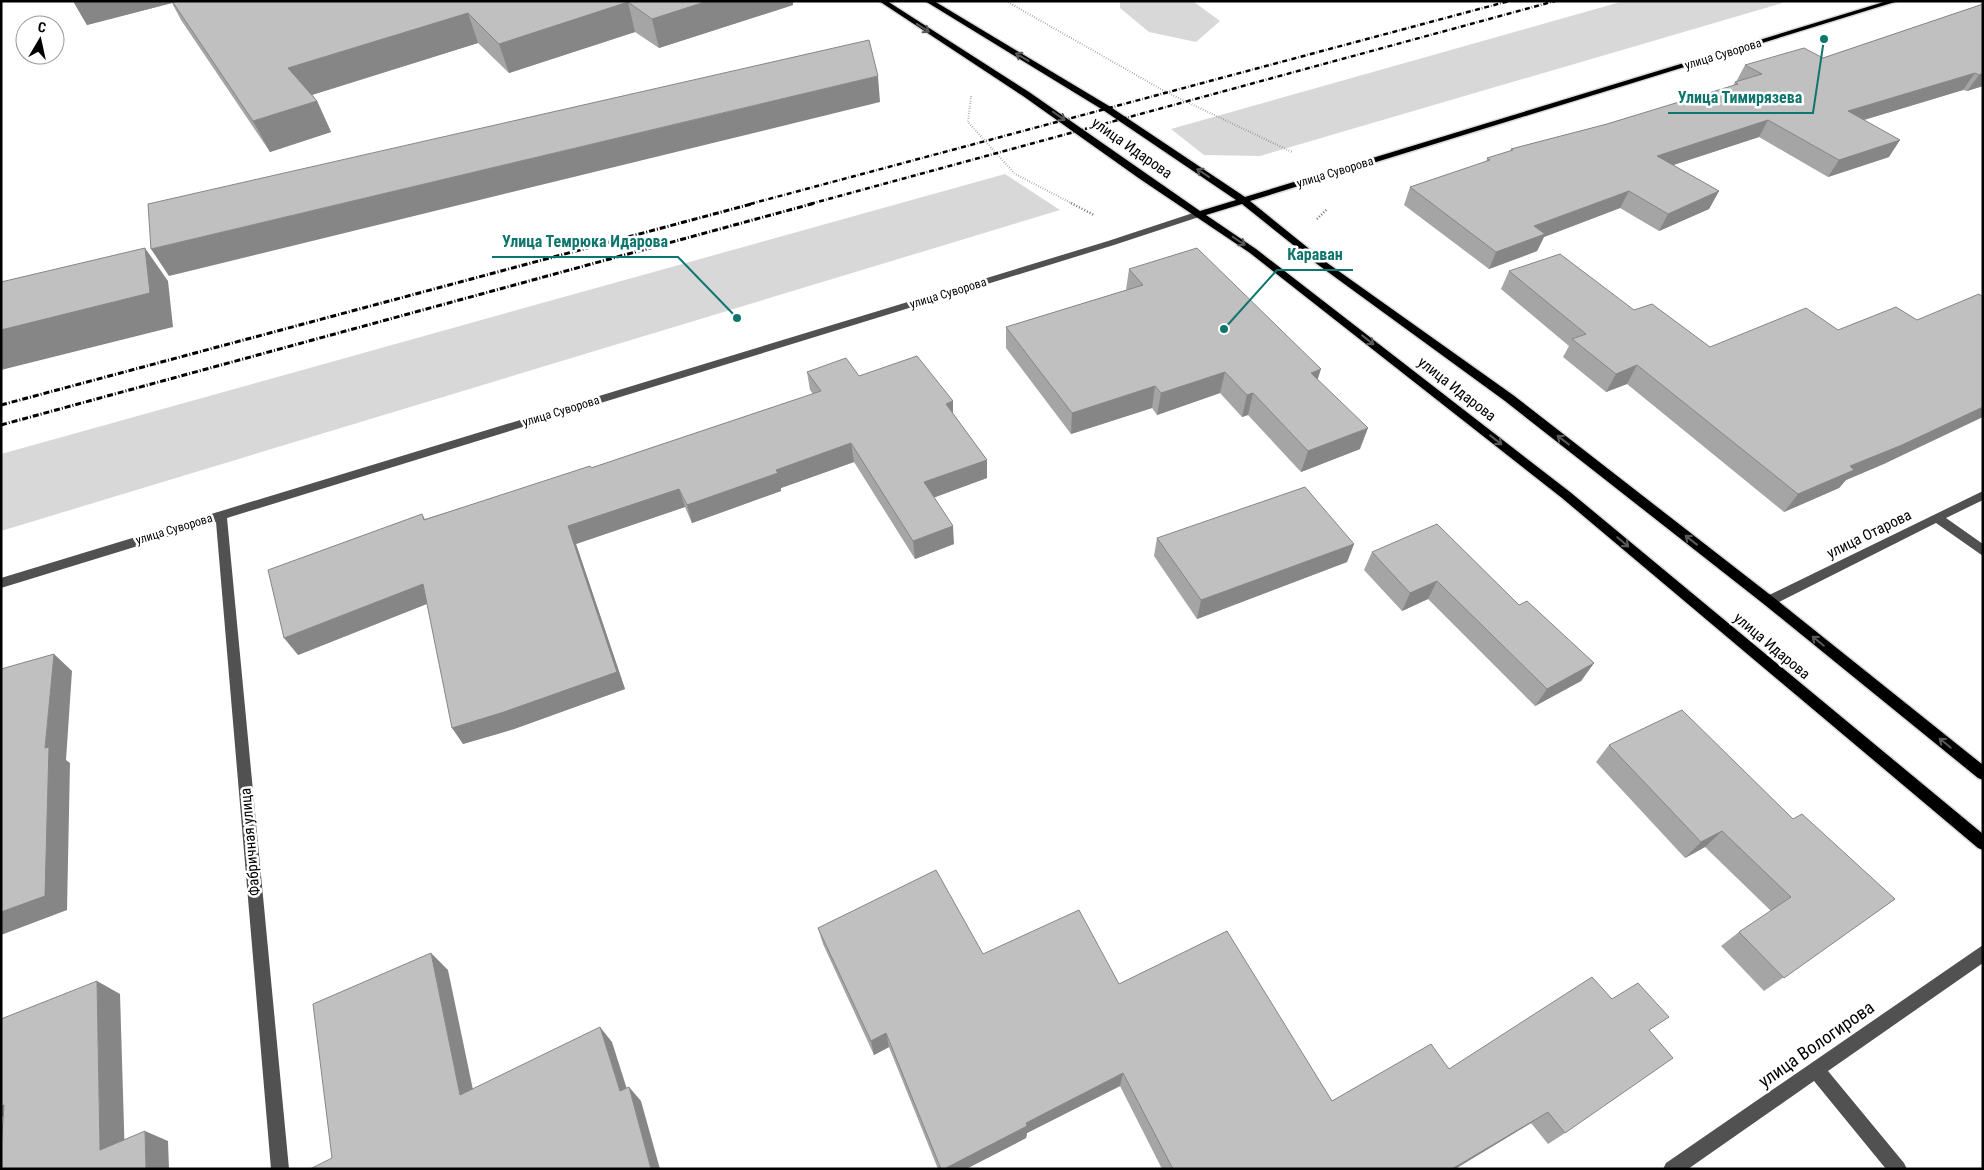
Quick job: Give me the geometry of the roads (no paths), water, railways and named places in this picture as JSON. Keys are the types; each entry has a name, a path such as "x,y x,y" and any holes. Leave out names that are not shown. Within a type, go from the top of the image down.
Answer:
{"main road":[{"name":"улица Идарова","path":"882,1 1026,94 1253,251 1566,495 1983,843"},
{"name":"улица Идарова","path":"928,1 1106,108 1243,200 1320,262 1509,398 1769,602 1983,774"},
{"name":"улица Суворова","path":"1199,214 1895,1"}],"street":[{"name":"улица Суворова","path":"1,583 1083,252 1199,214"},
{"name":"улица Отарова","path":"1769,602 1983,495"},
{"name":"Фабричная улица","path":"221,515 280,1169"},
{"path":"1937,518 1983,551"},
{"name":"улица Вологирова","path":"1672,1169 1983,953"},
{"path":"1816,1069 1898,1169"}],"railway":[{"path":"750,204 1509,1"},
{"path":"810,204 1555,1"},
{"path":"1,405 755,203"},
{"path":"1,425 815,203"}],"place":[{"name":"Улица Тимирязева","path":"1824,39"},
{"name":"Улица Темрюка Идарова","path":"737,318"},
{"name":"Караван","path":"1224,329"}]}
